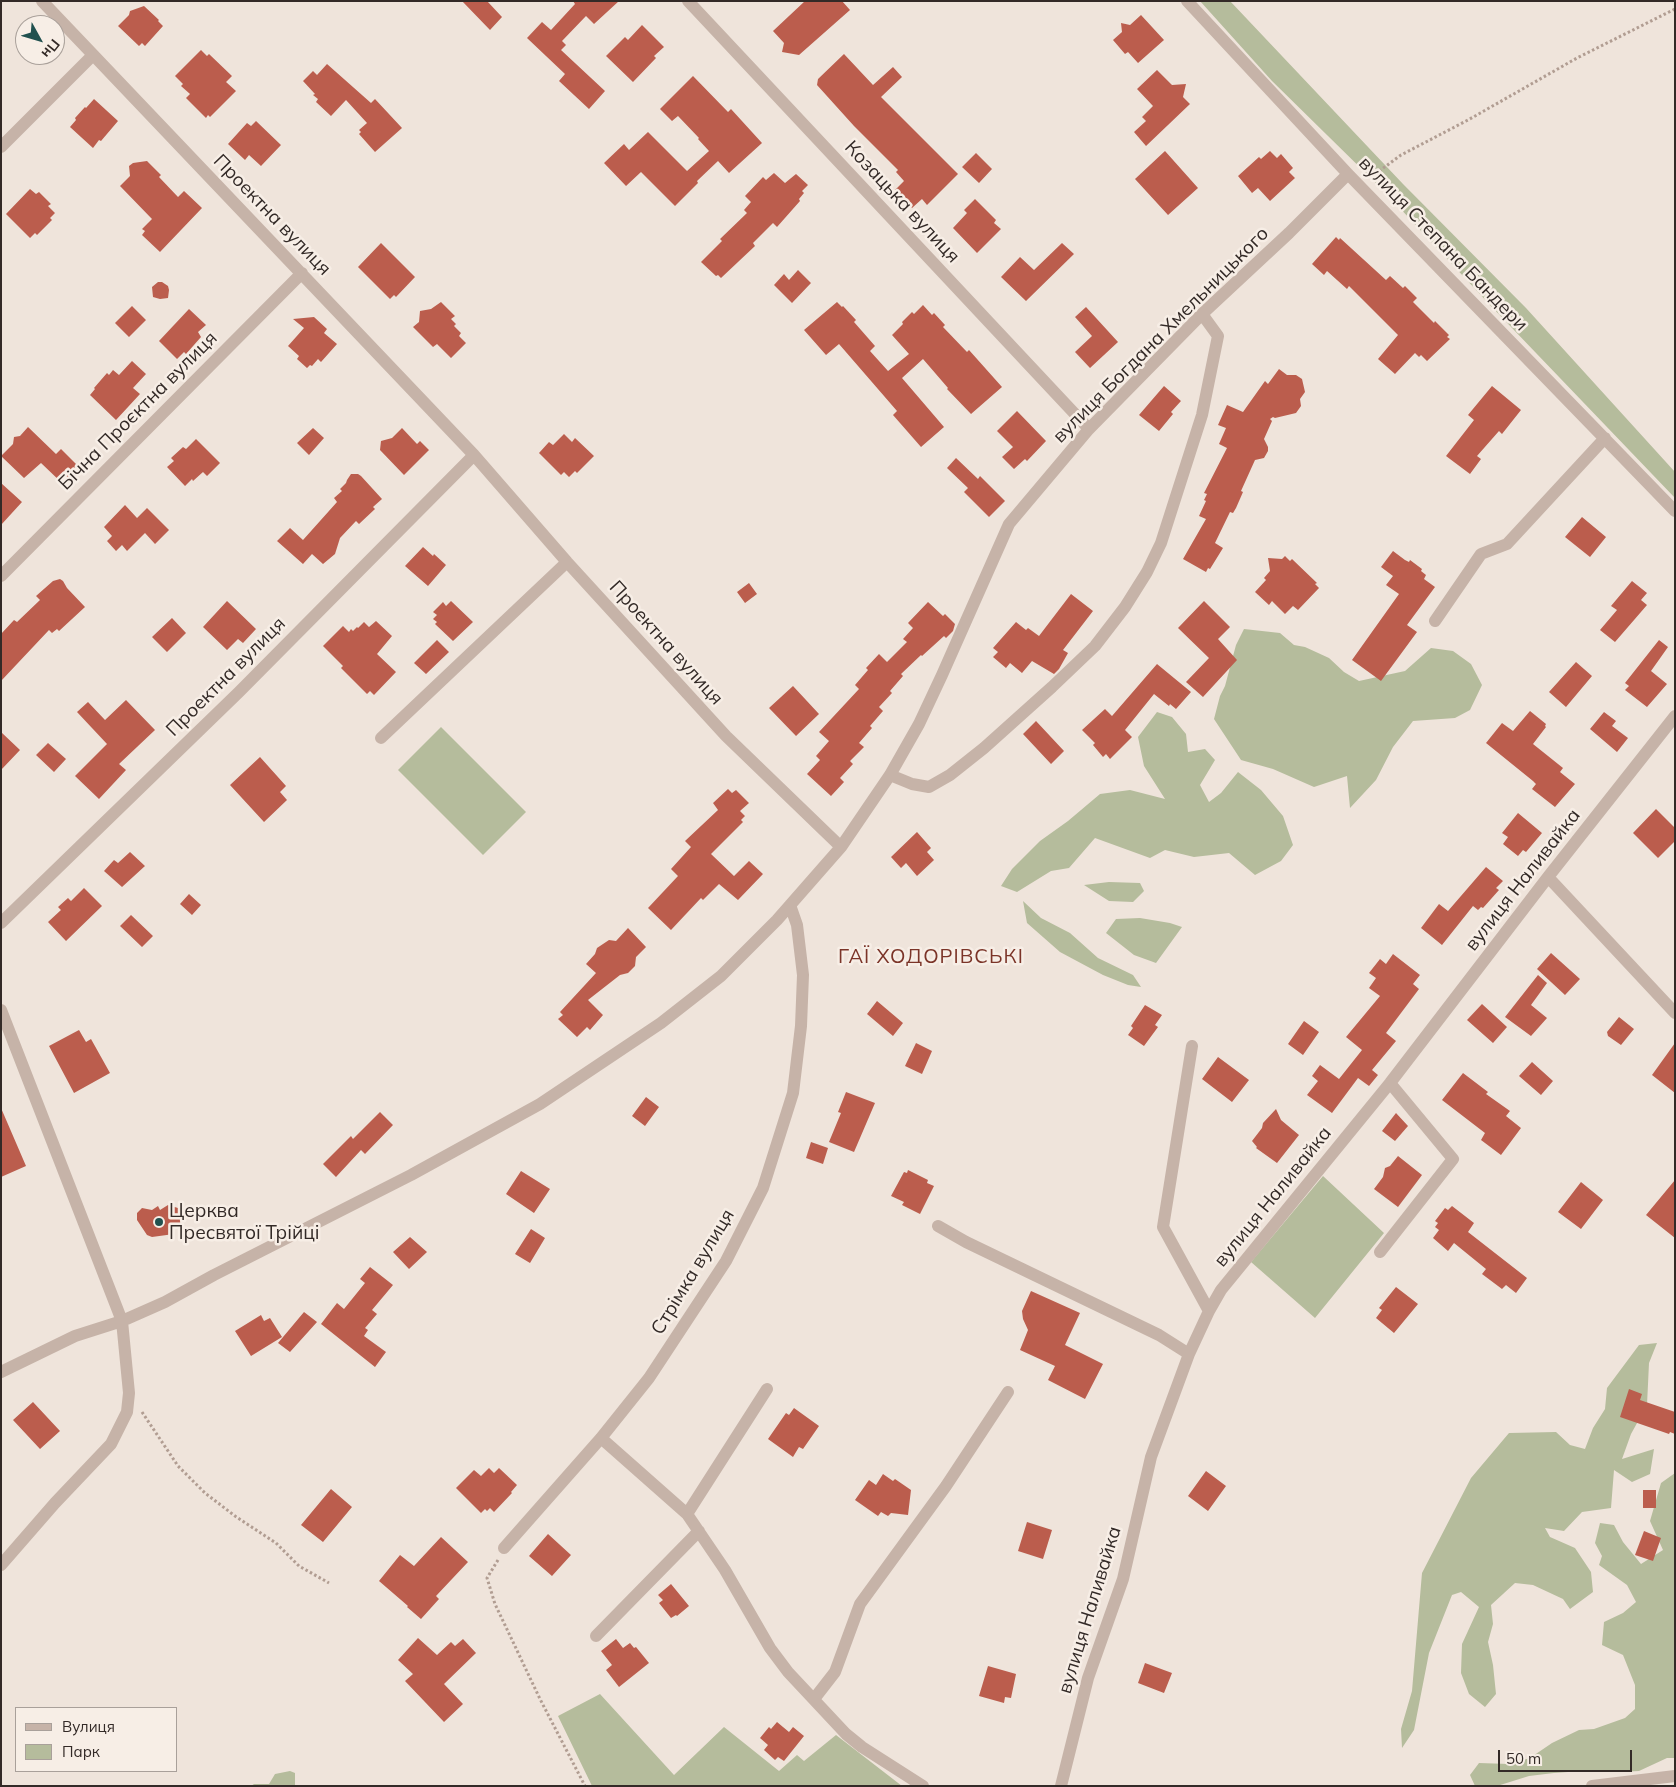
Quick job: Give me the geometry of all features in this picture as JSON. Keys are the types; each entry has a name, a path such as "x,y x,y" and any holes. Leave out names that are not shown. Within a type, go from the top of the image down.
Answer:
{"street":[{"name":"Проектна вулиця","path":"42,1 92,56 302,273 474,455 567,562 726,736 841,847"},
{"name":"Козацька вулиця","path":"688,1 1089,429"},
{"name":"вулиця Степана Бандери","path":"1187,1 1348,174 1675,511"},
{"path":"1,146 92,56"},
{"name":"вулиця Богдана Хмельницького","path":"1,1372 75,1336 122,1321 166,1302 214,1275 411,1175 540,1104 661,1023 713,982 770,927 841,847 890,775 919,724 1008,524 1089,429 1202,314 1289,233 1348,174"},
{"name":"Бічна Проєктна вулиця","path":"1,576 302,273"},
{"path":"890,775 912,784 929,786 950,775 984,748 1095,646 1125,607 1147,572 1161,543 1202,415 1218,336 1202,314"},
{"path":"1435,622 1481,554 1507,544 1605,438"},
{"name":"Проектна вулиця","path":"1,923 239,692 474,455"},
{"path":"381,738 567,562"},
{"name":"вулиця Наливайка","path":"1061,1786 1088,1678 1123,1579 1151,1457 1189,1354 1221,1290 1390,1082 1675,716"},
{"path":"1548,877 1675,1013"},
{"name":"Стрімка вулиця","path":"504,1548 601,1438 649,1378 726,1261 763,1188 793,1093 801,1026 803,975 797,925 790,905"},
{"path":"1,1010 122,1321 129,1393 127,1412 111,1444 55,1503 1,1565"},
{"path":"1192,1046 1163,1226 1209,1311"},
{"path":"1380,1252 1453,1159 1390,1082"},
{"path":"938,1226 966,1242 1159,1335 1189,1354"},
{"path":"686,1514 767,1389"},
{"path":"814,1699 835,1672 860,1604 946,1486 1008,1392"},
{"path":"601,1438 686,1514 725,1570 770,1648 788,1672 846,1734 862,1747 923,1786"},
{"path":"596,1636 698,1531"},
{"path":"1592,1786 1675,1776"}],"path":[{"path":"1359,185 1401,155 1468,120 1577,58 1675,9"},
{"path":"129,1393 178,1466 205,1493 235,1516 276,1543 299,1566 329,1583"},
{"path":"504,1548 487,1578 495,1604 540,1699 585,1786"}],"green space":[{"path":"1200,1 1230,1 1403,184 1526,308 1675,472 1675,498 1383,190 1272,81"},
{"path":"1244,629 1280,633 1294,645 1305,647 1329,658 1344,672 1359,681 1405,671 1431,648 1453,651 1471,664 1482,685 1470,710 1455,718 1413,721 1393,747 1376,780 1350,808 1347,776 1314,787 1273,769 1241,760 1214,719 1236,645"},
{"path":"1157,712 1172,717 1186,734 1188,752 1205,749 1215,760 1200,785 1209,802 1221,793 1238,772 1261,790 1283,816 1293,845 1281,861 1255,875 1229,853 1194,857 1165,850 1150,858 1095,838 1069,868 1051,871 1017,892 1001,886 1012,869 1040,841 1068,821 1100,794 1130,790 1165,799 1144,766 1138,737"},
{"path":"441,727 526,812 483,855 398,770"},
{"path":"1109,882 1140,883 1144,891 1133,902 1109,901 1084,885"},
{"path":"1023,901 1041,918 1070,933 1098,958 1133,975 1141,987 1128,985 1103,975 1060,952 1027,923"},
{"path":"1140,918 1182,927 1156,963 1134,955 1106,933 1116,919"},
{"path":"1323,1176 1384,1233 1315,1318 1251,1262"},
{"path":"1657,1343 1649,1363 1647,1405 1631,1434 1622,1459 1654,1449 1650,1474 1632,1482 1614,1470 1611,1508 1582,1512 1564,1531 1545,1528 1550,1537 1575,1548 1591,1572 1593,1592 1570,1609 1563,1599 1533,1585 1515,1583 1491,1605 1493,1624 1488,1642 1496,1694 1485,1707 1469,1694 1461,1673 1462,1644 1479,1607 1461,1592 1452,1595 1429,1653 1414,1730 1402,1748 1401,1729 1412,1691 1422,1573 1471,1478 1509,1433 1556,1432 1570,1445 1585,1449 1593,1428 1605,1409 1607,1388 1639,1345"},
{"path":"1675,1473 1675,1758 1667,1758 1639,1771 1617,1772 1596,1770 1554,1773 1529,1776 1497,1786 1475,1786 1470,1775 1479,1763 1509,1764 1530,1758 1552,1743 1579,1730 1594,1729 1625,1718 1635,1709 1635,1685 1623,1655 1602,1645 1604,1622 1623,1613 1636,1602 1627,1585 1599,1565 1602,1556 1595,1543 1600,1523 1614,1525 1623,1542 1641,1564 1663,1550 1650,1521 1661,1483"},
{"path":"600,1694 674,1775 724,1727 779,1771 797,1755 804,1761 836,1735 902,1786 592,1786 558,1716"},
{"path":"290,1771 295,1773 295,1786 251,1786 254,1784 269,1784 275,1774"}],"building":[{"path":"462,1 487,1 502,17 490,30"},
{"path":"573,1 619,1 594,24 586,16 562,41 566,45 561,50 605,91 589,109 559,81 565,74 527,38 542,22 551,30 575,4"},
{"path":"805,1 842,1 850,10 799,55 782,52 784,43 773,31"},
{"path":"144,6 163,26 145,46 142,43 139,46 118,26 129,15 130,11"},
{"path":"1141,15 1164,40 1138,63 1128,52 1125,54 1113,40 1122,32 1121,23 1130,25"},
{"path":"642,25 664,47 654,56 656,58 633,82 606,56 625,37 628,40"},
{"path":"201,50 207,56 209,54 232,76 226,82 236,91 210,117 208,115 206,118 186,98 190,94 181,86 183,84 175,76"},
{"path":"844,54 873,85 893,67 902,77 881,97 958,174 927,205 922,199 912,208 895,190 904,181 896,172 898,170 817,85 818,79"},
{"path":"327,64 371,103 375,99 402,128 375,152 359,134 361,132 359,130 367,123 346,100 331,116 316,102 318,99 313,95 315,94 303,81 313,71 317,75"},
{"path":"1157,70 1172,85 1186,84 1183,97 1190,104 1146,146 1134,132 1146,121 1142,117 1153,106 1137,89"},
{"path":"693,76 728,112 731,109 762,143 729,173 718,161 675,206 641,172 626,186 604,163 624,144 629,150 648,132 687,171 709,151 678,116 672,121 660,109"},
{"path":"94,99 118,121 93,148 70,127 76,120 75,118"},
{"path":"256,121 281,145 261,166 249,155 245,160 228,144 247,123 251,126"},
{"path":"1165,151 1198,188 1168,215 1135,179"},
{"path":"1270,151 1277,158 1281,154 1293,168 1289,172 1295,178 1270,201 1258,188 1252,193 1238,176 1259,157 1261,159"},
{"path":"976,153 992,169 979,183 962,167"},
{"path":"147,161 178,197 184,191 202,208 160,252 142,235 145,231 142,229 152,219 120,186 130,176 129,166 133,163"},
{"path":"774,173 785,183 796,174 808,185 802,191 804,193 799,199 800,201 777,227 773,223 753,243 755,246 721,278 718,275 716,276 701,262 722,241 720,239 747,213 744,210 751,202 745,196 763,177 766,180"},
{"path":"30,189 36,194 39,192 51,204 48,206 55,213 50,218 52,220 37,235 35,233 30,238 6,214"},
{"path":"975,199 996,220 994,223 1001,229 977,253 953,228 967,213 964,210"},
{"path":"1336,237 1339,240 1340,238 1386,280 1390,276 1403,288 1405,286 1417,298 1413,302 1449,335 1447,337 1450,339 1427,361 1421,355 1419,357 1415,353 1395,374 1378,359 1398,335 1349,286 1347,289 1327,271 1324,275 1312,264"},
{"path":"381,243 415,277 396,297 394,295 390,299 358,267"},
{"path":"1062,243 1074,254 1026,301 1001,277 1020,257 1034,270"},
{"path":"798,270 811,283 792,303 774,285 784,274 789,280"},
{"path":"158,282 168,286 168,298 160,299 153,297 152,287"},
{"path":"441,302 455,316 451,319 456,324 454,326 461,333 459,336 466,343 451,358 437,344 433,347 413,327 419,322 420,311 431,309"},
{"path":"837,302 856,320 854,322 875,346 870,351 888,371 909,354 892,335 912,312 914,314 923,305 932,315 934,313 945,325 943,327 967,352 969,350 1002,387 971,414 947,389 923,359 902,378 944,427 921,447 893,415 897,411 839,344 826,355 804,330"},
{"path":"132,306 146,320 129,337 115,323"},
{"path":"1086,307 1118,342 1090,368 1075,352 1092,336 1075,317"},
{"path":"189,309 206,325 198,332 201,337 186,354 184,352 177,359 159,341"},
{"path":"314,317 327,329 324,333 337,344 321,362 318,359 312,366 310,365 307,368 297,359 299,356 288,346 304,328 293,319"},
{"path":"132,361 146,374 133,388 140,394 116,420 90,395 107,373 109,375 113,370 119,375"},
{"path":"1279,369 1287,375 1296,375 1302,379 1305,392 1300,399 1301,406 1296,413 1270,419 1272,421 1264,439 1268,451 1264,458 1255,460 1241,491 1243,492 1236,508 1233,513 1230,512 1215,543 1223,548 1210,569 1208,568 1206,572 1183,559 1206,519 1199,516 1206,501 1204,500 1207,494 1204,493 1227,448 1219,444 1226,428 1218,425 1227,405 1243,412 1265,381 1268,384"},
{"path":"1164,386 1181,401 1171,412 1173,414 1159,431 1139,415"},
{"path":"1492,386 1521,410 1502,434 1499,431 1477,456 1481,459 1470,474 1446,456 1474,420 1468,415"},
{"path":"1017,411 1046,441 1027,461 1025,459 1014,469 1002,457 1013,447 997,431"},
{"path":"28,427 56,454 61,449 80,468 63,484 41,463 24,478 1,456 13,444 14,437 20,436"},
{"path":"313,428 324,438 309,455 297,443"},
{"path":"402,428 417,444 420,441 429,450 404,475 380,450 381,441 392,438"},
{"path":"564,434 572,442 575,438 594,456 577,473 575,471 569,477 564,472 561,475 539,453 549,442 553,445"},
{"path":"196,439 220,463 207,476 203,472 185,486 167,467 174,461 171,458 183,447 186,449"},
{"path":"956,458 978,479 980,476 1005,501 989,517 964,492 968,488 947,468"},
{"path":"351,474 361,476 382,499 373,507 375,509 359,524 356,521 340,538 335,554 323,564 312,554 303,564 277,541 290,528 303,540 337,502 334,498 342,491 340,489"},
{"path":"1,483 22,502 1,525"},
{"path":"125,505 137,518 147,508 169,530 155,544 145,533 127,551 122,545 116,551 107,541 112,536 104,527"},
{"path":"1582,517 1606,537 1590,557 1565,537"},
{"path":"423,547 446,565 428,586 405,566"},
{"path":"1393,551 1422,569 1421,571 1426,575 1424,579 1435,587 1407,625 1417,632 1381,681 1352,660 1399,594 1386,585 1393,576 1381,567"},
{"path":"1285,556 1290,561 1292,559 1317,583 1315,584 1319,588 1298,610 1293,606 1285,614 1272,601 1269,605 1255,592 1266,580 1264,578 1270,571 1268,558 1282,559"},
{"path":"60,579 85,607 59,631 57,629 52,633 49,630 1,681 1,634 14,620 17,622 40,600 36,596 53,581"},
{"path":"1632,581 1647,593 1641,600 1647,605 1615,642 1600,630 1617,610 1611,606"},
{"path":"749,583 757,594 745,603 737,592"},
{"path":"1071,594 1093,611 1063,650 1068,653 1054,674 1032,661 1022,673 1010,663 1006,668 993,657 998,652 993,648 1016,622 1026,630 1028,628 1039,636"},
{"path":"227,601 256,629 243,643 238,639 227,650 203,627"},
{"path":"451,601 473,622 453,641 435,624 437,622 433,619 437,615 433,612 443,602 446,606"},
{"path":"1204,601 1230,627 1218,639 1237,660 1203,697 1186,682 1209,658 1178,628"},
{"path":"928,602 955,624 953,631 921,655 901,674 903,676 890,691 892,693 879,707 883,711 859,743 864,747 850,761 853,764 840,778 844,782 831,796 807,774 820,760 816,756 829,741 819,732 859,689 855,685 868,670 866,668 879,654 887,662 907,642 903,639 913,628 908,623"},
{"path":"172,618 186,633 167,652 152,637"},
{"path":"376,621 392,636 377,654 396,672 374,695 370,691 367,694 341,668 343,666 323,646 343,626 349,632 351,629 353,631 358,628 364,622 369,627"},
{"path":"437,640 449,652 426,674 414,663"},
{"path":"1659,640 1668,647 1651,671 1667,684 1647,707 1625,690 1629,686 1625,683"},
{"path":"1576,662 1592,676 1566,707 1549,692"},
{"path":"1157,664 1191,692 1176,709 1154,694 1125,730 1132,737 1110,759 1106,754 1103,757 1093,745 1095,743 1082,730 1105,709 1112,716"},
{"path":"793,686 819,714 796,736 769,708"},
{"path":"126,700 155,730 119,764 126,770 99,799 75,776 107,744 77,712 88,702 105,720"},
{"path":"1530,711 1546,724 1546,727 1533,744 1563,768 1560,772 1575,784 1555,807 1532,789 1536,784 1533,781 1486,743 1502,723 1513,731"},
{"path":"1604,712 1616,721 1612,726 1628,738 1617,752 1590,729"},
{"path":"1036,721 1064,751 1051,764 1023,734"},
{"path":"1,732 20,750 1,770"},
{"path":"48,743 66,759 54,772 36,755"},
{"path":"260,757 286,786 280,792 287,800 264,822 230,785"},
{"path":"728,789 732,793 736,790 749,803 740,811 745,816 741,820 743,822 711,854 734,876 749,861 763,874 738,900 719,884 703,900 701,898 671,930 648,908 678,876 671,869 691,847 685,841 718,810 713,803"},
{"path":"1656,809 1675,828 1675,841 1658,858 1633,833"},
{"path":"1518,813 1542,833 1526,852 1523,850 1518,856 1503,844 1508,837 1502,833"},
{"path":"917,832 931,848 927,852 934,860 917,876 906,863 901,868 891,857"},
{"path":"130,852 145,866 122,887 104,871 114,860 118,863"},
{"path":"1486,867 1503,881 1496,888 1499,890 1483,908 1481,907 1478,910 1473,906 1442,945 1421,928 1439,904 1448,911"},
{"path":"84,888 102,906 66,941 48,922 61,910 58,907 68,898 71,901"},
{"path":"189,894 201,905 192,915 180,904"},
{"path":"131,915 153,936 142,947 120,926"},
{"path":"628,928 646,947 636,957 635,966 628,973 620,975 588,1000 603,1015 590,1030 587,1027 577,1037 558,1019 563,1015 560,1012 596,973 586,964 595,954 597,948 609,940 616,941"},
{"path":"1551,953 1580,979 1565,995 1537,969"},
{"path":"1393,954 1420,975 1413,984 1419,989 1386,1033 1396,1041 1372,1070 1378,1075 1369,1086 1358,1078 1332,1113 1307,1095 1318,1081 1312,1076 1320,1065 1339,1079 1362,1050 1346,1037 1380,996 1369,988 1376,978 1369,973 1380,959 1386,964"},
{"path":"1538,975 1547,983 1531,1005 1547,1018 1531,1036 1505,1017"},
{"path":"877,1001 903,1023 893,1036 867,1014"},
{"path":"1482,1004 1507,1027 1493,1043 1467,1020"},
{"path":"1145,1005 1162,1015 1155,1025 1158,1027 1144,1046 1128,1035 1133,1028 1131,1026"},
{"path":"1619,1017 1634,1029 1621,1045 1608,1036 1607,1032"},
{"path":"1304,1021 1319,1032 1303,1055 1288,1044"},
{"path":"79,1030 86,1042 91,1039 110,1073 74,1093 49,1046"},
{"path":"916,1043 932,1051 922,1074 905,1066"},
{"path":"1675,1043 1675,1093 1652,1075"},
{"path":"1218,1057 1249,1080 1232,1102 1202,1079"},
{"path":"1532,1062 1553,1081 1541,1095 1519,1076"},
{"path":"1463,1073 1488,1092 1486,1094 1510,1111 1506,1116 1521,1128 1501,1155 1481,1140 1485,1133 1442,1100"},
{"path":"846,1092 875,1103 854,1152 829,1142 841,1113 838,1112"},
{"path":"646,1097 659,1107 645,1126 632,1116"},
{"path":"1,1108 26,1166 1,1177"},
{"path":"1276,1109 1281,1120 1299,1135 1277,1163 1256,1148 1252,1141 1262,1128 1263,1123"},
{"path":"380,1112 393,1125 365,1154 361,1150 336,1177 323,1164 351,1136 353,1139"},
{"path":"1396,1113 1408,1126 1395,1141 1382,1131"},
{"path":"811,1142 828,1148 823,1164 806,1158"},
{"path":"1398,1156 1422,1175 1398,1207 1374,1189 1383,1177 1385,1168 1390,1166"},
{"path":"908,1170 928,1180 927,1183 934,1186 920,1214 902,1205 904,1202 891,1196 904,1172 907,1173"},
{"path":"521,1171 550,1189 534,1213 506,1194"},
{"path":"1675,1180 1675,1238 1646,1215"},
{"path":"1581,1182 1603,1200 1581,1229 1558,1212"},
{"name":"Церква Пресвятої Трійці","path":"168,1205 178,1208 182,1215 180,1223 171,1228 174,1234 152,1237 147,1235 137,1220 137,1213 142,1208 152,1210 158,1206 160,1210"},
{"path":"1452,1206 1474,1223 1468,1232 1527,1278 1516,1293 1506,1285 1502,1289 1482,1274 1486,1269 1454,1243 1448,1251 1433,1238 1439,1230 1435,1227 1438,1223 1435,1221 1445,1208 1448,1210"},
{"path":"531,1229 545,1238 530,1263 515,1254"},
{"path":"410,1237 427,1252 409,1269 393,1252"},
{"path":"370,1267 393,1285 372,1310 377,1314 365,1328 368,1330 364,1336 386,1352 375,1367 321,1324 337,1303 344,1309 365,1283 360,1279"},
{"path":"1396,1287 1418,1304 1394,1333 1376,1318 1382,1310 1379,1308"},
{"path":"1031,1291 1080,1313 1065,1345 1103,1364 1085,1399 1048,1380 1055,1366 1020,1350 1028,1330 1022,1311"},
{"path":"304,1312 317,1322 290,1352 278,1343"},
{"path":"261,1315 264,1321 270,1318 282,1337 251,1356 235,1331"},
{"path":"1629,1389 1642,1394 1640,1400 1675,1412 1675,1434 1670,1432 1669,1434 1620,1417"},
{"path":"33,1402 60,1431 40,1449 13,1420"},
{"path":"794,1408 819,1426 803,1449 799,1447 793,1457 768,1439 786,1413 789,1415"},
{"path":"489,1468 494,1473 499,1468 517,1485 494,1512 490,1508 487,1511 485,1509 481,1513 456,1488 474,1470 481,1476"},
{"path":"1206,1471 1226,1486 1208,1511 1188,1496"},
{"path":"883,1474 893,1481 895,1479 911,1490 908,1515 891,1513 888,1516 881,1512 878,1516 855,1500 869,1480 876,1485"},
{"path":"331,1489 352,1507 323,1542 301,1525"},
{"path":"1643,1490 1656,1490 1656,1508 1643,1508"},
{"path":"1027,1522 1052,1530 1043,1559 1018,1551"},
{"path":"1644,1531 1661,1538 1653,1561 1635,1555"},
{"path":"548,1534 571,1555 552,1576 529,1556"},
{"path":"441,1537 468,1562 436,1596 439,1599 421,1619 379,1581 400,1555 414,1566"},
{"path":"671,1584 689,1606 677,1616 671,1618 659,1603 663,1600 658,1595"},
{"path":"418,1638 437,1655 451,1642 455,1646 463,1639 476,1653 444,1684 463,1704 444,1722 405,1681 413,1674 398,1660"},
{"path":"616,1639 623,1648 630,1643 634,1648 636,1647 649,1663 619,1687 606,1670 612,1665 601,1651"},
{"path":"1145,1663 1172,1673 1164,1693 1138,1683"},
{"path":"988,1666 1016,1674 1011,1698 1005,1697 1004,1703 979,1696"},
{"path":"777,1722 789,1732 793,1727 804,1736 784,1761 778,1757 775,1760 764,1750 768,1745 760,1738 769,1727 771,1729"}],"place":[{"name":"Церква Пресвятої Трійці","path":"159,1222"}],"district":[{"name":"ГАЇ ХОДОРІВСЬКІ","path":"931,957"}]}
